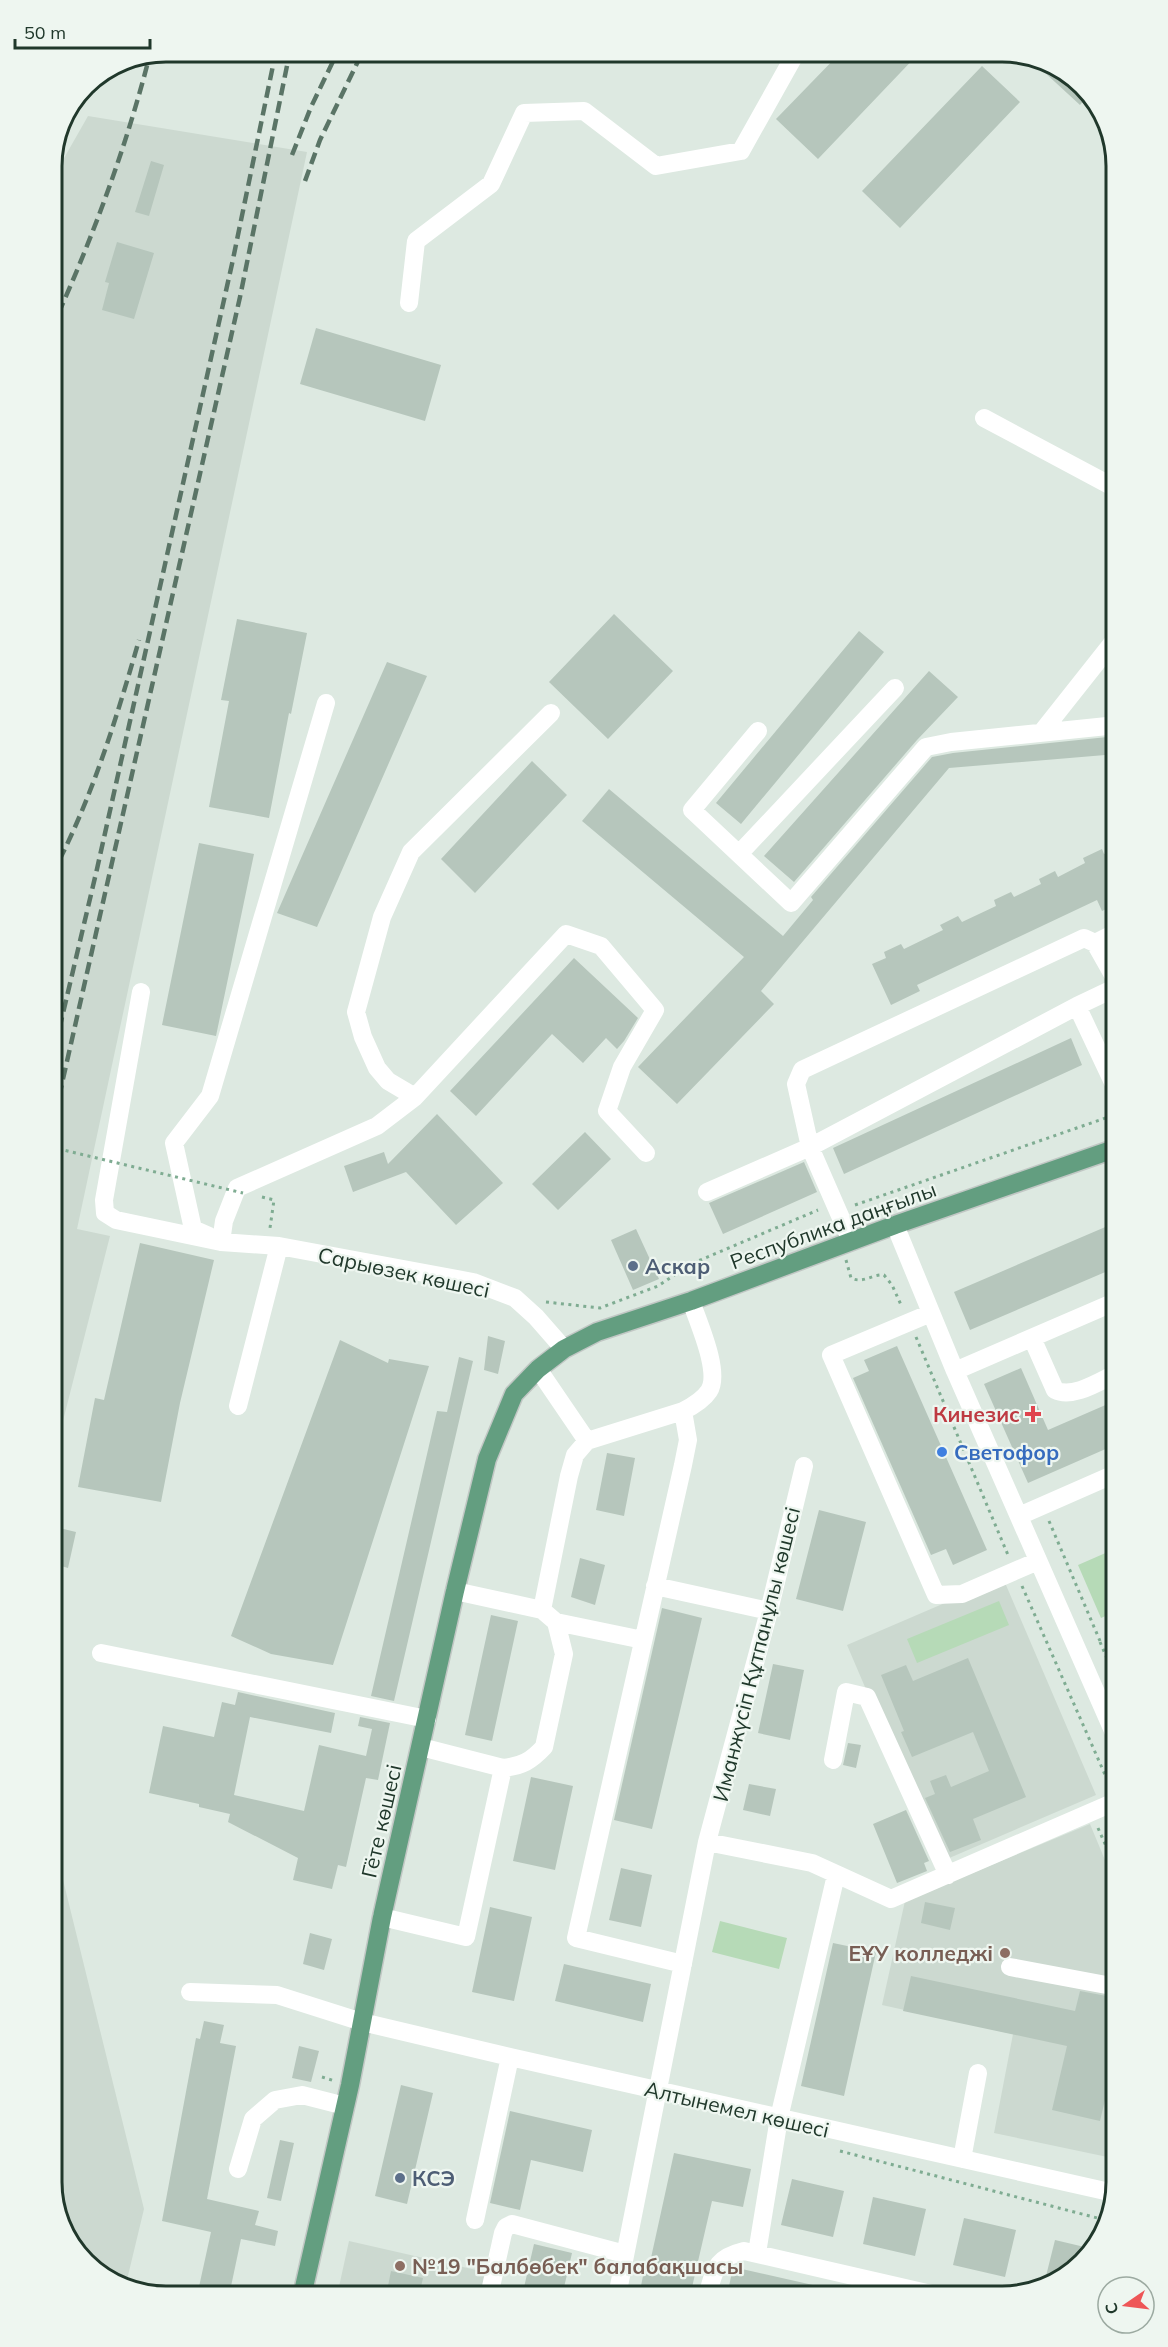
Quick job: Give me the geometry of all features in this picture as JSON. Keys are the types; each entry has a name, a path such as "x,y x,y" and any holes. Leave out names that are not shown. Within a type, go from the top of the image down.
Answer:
{"main road":[{"name":"Республика даңғылы","path":"538,1369 564,1349 597,1332 691,1301 895,1225 1106,1152"},
{"name":"Гёте көшесі","path":"304,2285 345,2106 382,1917 487,1459 514,1394 538,1369"}],"street":[{"path":"409,303 416,241 491,184 524,113 584,111 656,166 741,151 791,62"},
{"path":"984,418 1106,483"},
{"path":"1041,733 1106,651"},
{"path":"740,854 895,688"},
{"path":"221,1242 193,1229 174,1143 210,1096 326,703"},
{"path":"415,1097 388,1081 377,1068 363,1037 356,1012 382,917 411,852 551,713"},
{"path":"758,731 692,810 791,903 926,747 1106,723"},
{"path":"221,1242 224,1221 237,1188 377,1126 415,1097 566,934 601,946 655,1010 622,1067 607,1111 646,1153"},
{"path":"851,1241 810,1147 796,1084 802,1070 1084,938 1095,943 1106,962"},
{"path":"1095,943 1106,938"},
{"path":"141,992 104,1200 105,1213 116,1220 221,1242"},
{"path":"707,1192 810,1147 1106,992"},
{"path":"1077,1006 1106,1068"},
{"path":"895,1225 930,1313 1106,1715"},
{"name":"Сарыөзек көшесі","path":"221,1242 279,1246 473,1282 515,1298 536,1317 564,1349"},
{"path":"238,1406 279,1246"},
{"path":"421,1748 503,1768 521,1766 544,1747 564,1654 549,1616 569,1476 575,1455 587,1440 683,1410 696,1404 710,1390 714,1372 691,1301"},
{"path":"956,1371 1106,1306"},
{"path":"930,1313 831,1356 936,1595 962,1594 1038,1561"},
{"path":"1032,1338 1055,1390 1061,1393 1074,1392 1106,1379"},
{"path":"538,1369 587,1440"},
{"path":"683,1410 688,1440 576,1938 683,1964"},
{"name":"Иманжүсіп Құтпанұлы көшесі","path":"659,2091 707,1842 769,1611 804,1466"},
{"path":"1019,1516 1106,1478"},
{"path":"655,1586 769,1611"},
{"path":"455,1591 643,1640"},
{"path":"101,1653 427,1719"},
{"path":"833,1760 846,1692 867,1697 948,1875"},
{"path":"382,1917 466,1937 503,1768"},
{"path":"707,1842 812,1863 891,1899 1106,1806"},
{"path":"757,2253 779,2118 836,1875"},
{"path":"1010,1967 1106,1985"},
{"name":"Алтынемел көшесі","path":"190,1992 277,1995 362,2022 510,2057 1106,2191"},
{"path":"476,2220 510,2057"},
{"path":"962,2159 978,2073"},
{"path":"619,2286 659,2091"},
{"path":"238,2169 253,2119 274,2100 302,2096 345,2106"},
{"path":"491,2285 503,2233 506,2227 512,2224 626,2254"},
{"path":"710,2286 714,2271 726,2255 744,2251 897,2286"}],"path":[{"path":"838,1211 1106,1118"},
{"path":"62,1150 274,1200 270,1230"},
{"path":"1043,1506 1100,1641"},
{"path":"1091,1812 1106,1846"},
{"path":"833,2150 1100,2219"}],"shaded area":[{"path":"88,116 307,152 77,1229 110,1236 62,1425 62,162"},
{"path":"1003,1578 1096,1795 940,1862 847,1645"},
{"name":"ЕҰУ колледжі","path":"1090,1824 1106,1863 1106,2157 994,2133 1013,2034 882,2005 905,1901"},
{"path":"62,1876 144,2209 128,2278 102,2264 83,2245 69,2221 64,2201 62,2181"},
{"name":"№19 \"Балбөбек\" балабақшасы","path":"349,2241 485,2272 482,2285 339,2285"}],"green space":[{"path":"1106,1553 1106,1616 1101,1618 1078,1565"},
{"path":"999,1601 1009,1625 917,1663 907,1639"},
{"path":"720,1921 787,1938 779,1969 712,1952"}],"building":[{"path":"831,62 911,62 818,159 776,119"},
{"path":"982,66 1020,102 900,228 862,191"},
{"path":"1041,69 1066,83 1076,92 1084,101 1080,105"},
{"path":"151,161 164,165 149,216 135,212"},
{"path":"117,242 154,253 134,319 102,310 109,283 105,282"},
{"path":"316,328 441,365 425,421 300,384"},
{"path":"614,614 673,671 608,739 549,682"},
{"path":"237,619 307,633 269,818 209,807 229,701 221,700"},
{"path":"859,631 884,652 741,824 716,803"},
{"path":"387,662 427,676 317,927 277,913"},
{"path":"929,671 958,697 917,740 794,882 764,856"},
{"path":"1106,737 1106,755 949,768 761,991 774,1004 677,1104 638,1067 744,957 582,821 609,789 783,936 813,900 811,897 932,757"},
{"path":"532,761 567,795 475,893 441,859"},
{"path":"199,843 254,854 216,1036 162,1025"},
{"path":"1102,849 1104,854 1106,853 1106,909 1102,911 1097,900 917,985 920,991 891,1005 872,964 886,958 884,952 901,944 904,949 943,930 940,925 958,916 962,922 996,906 994,900 1011,892 1014,897 1041,884 1039,879 1055,871 1058,877 1085,863 1083,858"},
{"path":"574,958 638,1018 624,1041 617,1049 606,1038 583,1063 552,1034 476,1116 450,1091"},
{"path":"1071,1038 1082,1065 844,1174 833,1148"},
{"path":"437,1114 503,1183 456,1225 406,1172 353,1192 344,1166 384,1152 388,1164"},
{"path":"585,1132 611,1159 558,1210 532,1184"},
{"path":"804,1162 817,1192 723,1234 709,1203"},
{"path":"1106,1227 1106,1272 970,1330 954,1292"},
{"path":"636,1229 659,1279 633,1290 611,1240"},
{"path":"140,1243 214,1260 180,1403 161,1502 78,1487 95,1398 104,1400"},
{"path":"488,1336 505,1341 498,1374 484,1370"},
{"path":"340,1340 388,1363 389,1359 429,1366 333,1665 271,1654 231,1636"},
{"path":"897,1346 987,1550 953,1565 946,1549 931,1555 853,1378 869,1371 864,1360"},
{"path":"459,1357 473,1361 394,1701 371,1696 437,1411 447,1412"},
{"path":"1021,1368 1048,1430 1106,1405 1106,1449 1028,1483 984,1384"},
{"path":"607,1453 635,1458 624,1516 596,1510"},
{"path":"819,1510 866,1522 843,1611 796,1599"},
{"path":"62,1529 76,1532 68,1568 62,1566"},
{"path":"580,1558 605,1565 595,1605 571,1597"},
{"path":"662,1608 702,1618 652,1829 614,1820"},
{"path":"491,1615 518,1621 492,1741 465,1735"},
{"path":"968,1658 1026,1797 973,1819 981,1840 950,1852 925,1798 935,1794 930,1781 946,1775 951,1787 989,1771 973,1732 912,1757 881,1675 906,1665 913,1681"},
{"path":"773,1664 804,1670 790,1740 758,1733"},
{"path":"238,1692 335,1713 331,1733 250,1717 234,1795 304,1811 319,1745 366,1756 372,1729 358,1726 360,1717 390,1723 378,1780 366,1778 346,1867 338,1865 332,1889 293,1880 298,1858 228,1822 230,1814 199,1807 199,1804 149,1793 163,1726 214,1737 222,1702 235,1705"},
{"path":"848,1743 861,1745 856,1768 843,1765"},
{"path":"531,1777 573,1786 555,1870 513,1861"},
{"path":"749,1784 776,1789 770,1816 743,1810"},
{"path":"906,1810 929,1861 924,1863 927,1871 897,1883 873,1824"},
{"path":"621,1868 652,1875 641,1927 609,1920"},
{"path":"925,1902 955,1908 950,1930 921,1923"},
{"path":"490,1907 532,1917 514,2001 472,1992"},
{"path":"310,1933 332,1939 324,1970 303,1964"},
{"path":"833,1943 876,1952 844,2096 801,2086"},
{"path":"564,1964 651,1984 643,2022 555,2001"},
{"path":"911,1976 1075,2011 1080,1991 1106,1996 1106,2096 1100,2121 1052,2110 1067,2046 903,2011"},
{"path":"204,2021 224,2025 220,2043 236,2046 207,2199 259,2211 255,2225 278,2231 275,2246 241,2239 231,2285 199,2285 211,2232 162,2221 196,2038 200,2039"},
{"path":"299,2046 319,2051 311,2082 292,2078"},
{"path":"401,2085 433,2093 407,2204 375,2196"},
{"path":"510,2111 592,2130 583,2172 531,2160 520,2210 490,2203"},
{"path":"280,2140 294,2143 281,2201 267,2198"},
{"path":"674,2153 751,2169 743,2207 712,2201 692,2286 641,2286 645,2266 649,2267"},
{"path":"792,2179 844,2191 833,2237 781,2225"},
{"path":"873,2197 926,2209 915,2256 863,2244"},
{"path":"964,2218 1016,2230 1005,2277 953,2265"},
{"path":"1055,2240 1083,2247 1066,2264 1046,2276"},
{"path":"534,2244 572,2253 564,2285 524,2285"},
{"path":"733,2267 816,2286 729,2286"},
{"path":"391,2271 423,2278 421,2285 388,2285"}],"railway":[{"path":"62,1017 232,264 274,62"},
{"path":"62,1083 240,297 288,62"},
{"path":"292,155 311,107 333,62"},
{"path":"305,181 320,140 358,62"},
{"path":"62,305 106,195 130,125 147,64"},
{"path":"62,854 90,790 112,730 139,640"}],"place":[{"name":"Аскар","path":"633,1266"},
{"name":"Кинезис","path":"1033,1414"},
{"name":"Светофор","path":"942,1452"},
{"name":"ЕҰУ колледжі","path":"1005,1953"},
{"name":"КСЭ","path":"400,2178"},
{"name":"№19 \"Балбөбек\" балабақшасы","path":"400,2266"}]}
